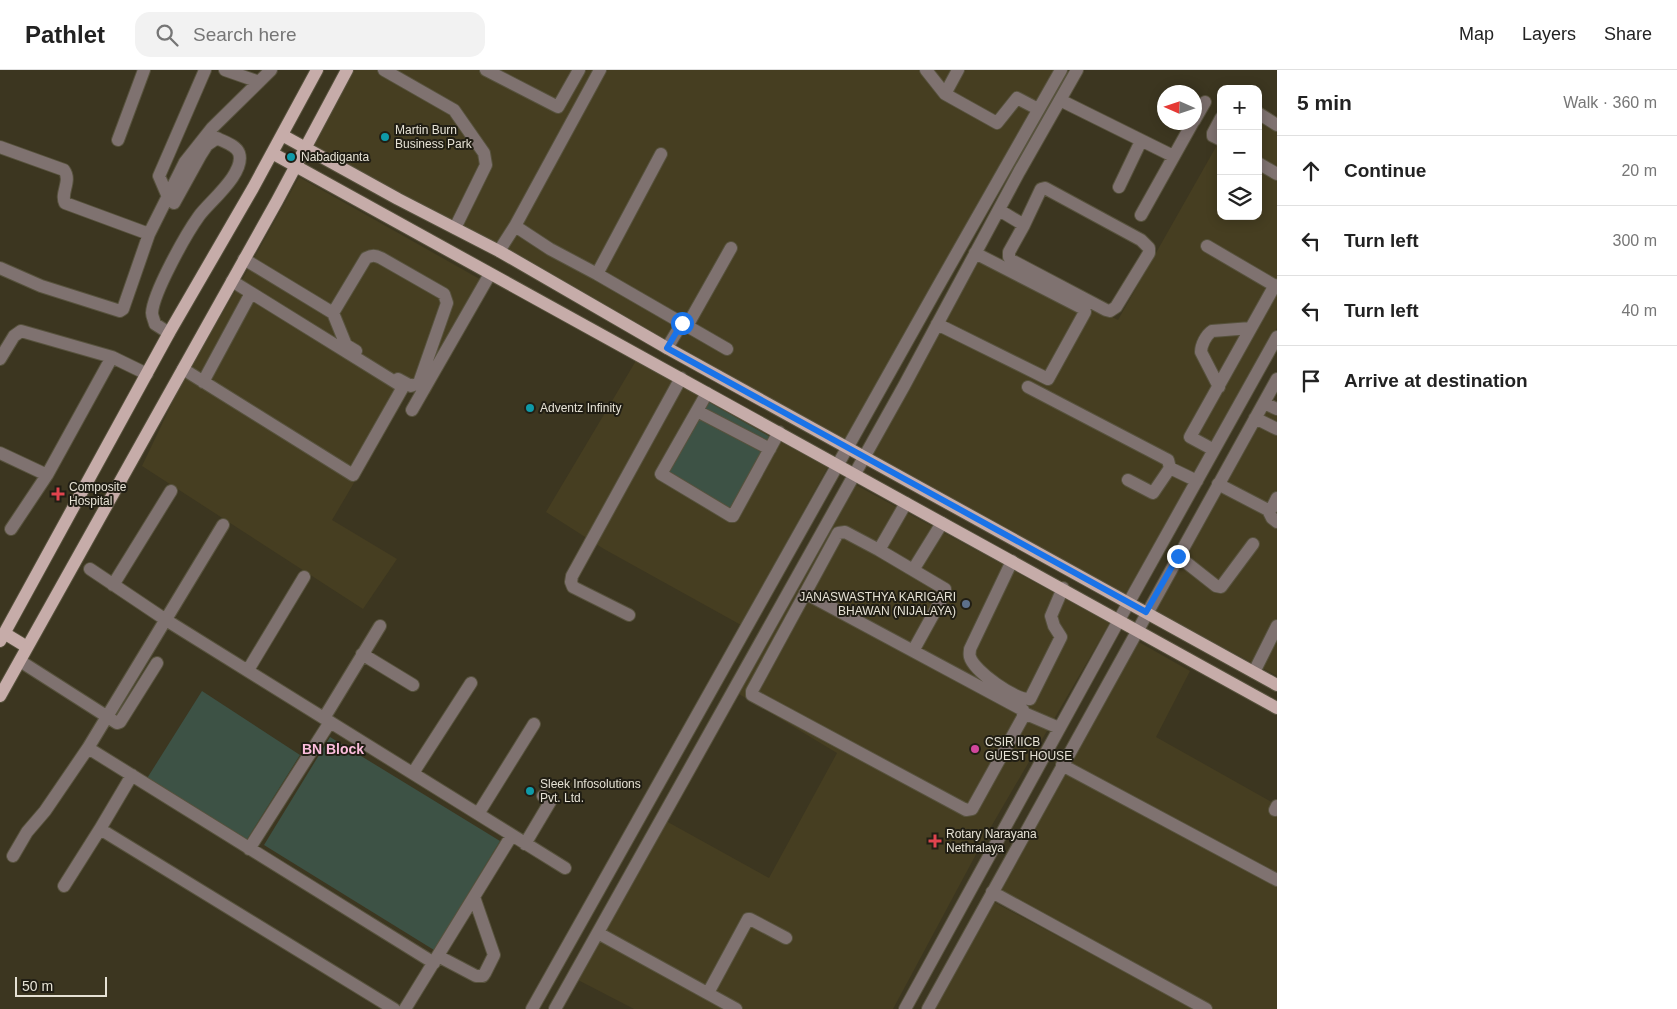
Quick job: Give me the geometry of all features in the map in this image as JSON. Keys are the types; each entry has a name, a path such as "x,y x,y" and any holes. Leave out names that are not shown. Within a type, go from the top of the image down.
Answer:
{"main road":[{"path":"27,647 1,636 317,70"},
{"path":"0,696 296,166 347,70"},
{"path":"282,135 398,199 499,251 667,348 1277,685"},
{"path":"272,153 708,392 1277,708"}],"street":[{"path":"118,140 144,70"},
{"path":"168,197 159,176 206,70"},
{"path":"225,70 259,82"},
{"path":"0,268 41,286 122,310 168,197 185,162 212,128 271,70"},
{"path":"384,70 454,110 484,153 486,165 455,228"},
{"path":"486,70 558,107 578,70"},
{"path":"499,251 515,226 600,70"},
{"path":"926,70 945,94 998,123 1017,98 1036,113 1045,126"},
{"path":"945,94 958,70"},
{"path":"532,1009 846,447 930,304 1061,70"},
{"path":"555,1009 855,474 1077,70"},
{"path":"1060,100 1173,156"},
{"path":"1202,107 1205,102"},
{"path":"1262,116 1277,125"},
{"path":"1217,125 1212,133 1217,138"},
{"path":"1141,215 1189,130"},
{"path":"154,232 207,145 217,138 232,146 239,154 239,163 234,174 199,216 171,265 156,298 152,314 154,324 169,333"},
{"path":"1119,187 1141,141"},
{"path":"0,147 64,170 67,175 67,185 63,198 65,204 154,232"},
{"path":"597,274 661,154"},
{"path":"1262,165 1277,174"},
{"path":"1045,188 1141,240 1149,248 1149,253 1116,307 1110,311 1011,260 1009,252 1024,225 1037,195 1041,189 1045,188"},
{"path":"999,210 1024,225"},
{"path":"515,226 550,249 727,349"},
{"path":"1207,246 1276,286 1190,437 1214,450"},
{"path":"667,348 684,325 731,248"},
{"path":"937,324 1048,379 1085,312 1084,309 976,253"},
{"path":"244,259 333,313 346,345 405,384 411,386 419,383 447,303 444,294 381,258 371,256 366,258 333,313"},
{"path":"412,410 490,274"},
{"path":"183,369 353,475 403,387 232,281"},
{"path":"203,382 251,293"},
{"path":"930,304 945,310"},
{"path":"1219,387 1201,352 1201,348 1208,335 1212,331 1251,328"},
{"path":"0,359 14,336 21,331 112,357 147,374"},
{"path":"905,1009 1128,603 1277,337"},
{"path":"11,529 47,475 112,357"},
{"path":"630,615 573,587 571,582 572,576 681,378"},
{"path":"928,1009 1136,630 1277,379"},
{"path":"1028,387 1168,460 1170,468 1154,494 1128,480"},
{"path":"708,392 661,474 731,516 733,516 779,432"},
{"path":"1264,403 1277,410"},
{"path":"697,411 770,449"},
{"path":"1255,418 1277,429"},
{"path":"0,453 47,475"},
{"path":"1170,468 1197,480"},
{"path":"1218,484 1268,510 1272,518 1277,522"},
{"path":"113,585 171,491"},
{"path":"1268,510 1272,508 1277,498"},
{"path":"879,550 906,503"},
{"path":"913,570 942,523"},
{"path":"13,856 27,832 45,812 88,748 223,525"},
{"path":"914,651 945,590 879,550 844,532 838,533 752,691 752,696 969,810 972,810 1024,713"},
{"path":"1178,556 1216,586 1221,587 1253,544"},
{"path":"1012,561 970,649 969,656 974,664 992,681 1024,700 1030,699 1061,637 1054,626 1052,616 1062,588"},
{"path":"90,570 166,620 565,868"},
{"path":"248,670 304,578"},
{"path":"805,592 1023,710 1024,713 1059,728"},
{"path":"250,849 327,720 362,654 380,626"},
{"path":"1254,672 1277,626"},
{"path":"362,654 413,686"},
{"path":"20,661 117,723 120,722 157,663"},
{"path":"413,773 470,683"},
{"path":"478,814 534,724"},
{"path":"88,748 250,849 436,960 476,976 483,976 494,955 474,897"},
{"path":"1062,765 1277,880"},
{"path":"64,886 132,775"},
{"path":"525,844 550,802 543,796"},
{"path":"100,829 394,1009"},
{"path":"405,1009 512,835"},
{"path":"992,892 1206,1009"},
{"path":"956,916 973,928"},
{"path":"708,994 748,920 750,919 786,938"},
{"path":"598,932 736,1009"},
{"path":"570,941 588,950"}],"shaded area":[{"path":"353,70 1055,70 845,439 311,147"},
{"path":"1262,118 1277,127 1277,328 1127,596 868,456 984,252 1118,320 1217,145 1217,220 1262,220"},
{"path":"299,177 485,282 430,394 413,383 332,520 397,559 363,609 142,466 184,378 243,278"},
{"path":"637,359 829,465 741,625 604,549 546,512"},
{"path":"1265,410 1277,416 1277,676 1153,610"},
{"path":"856,485 1110,623 988,832 893,1009 634,1009 578,980 666,821 769,878 837,753 739,694"},
{"path":"1137,641 1190,671 1156,737 1277,805 1277,1009 1212,1009 1001,891"},
{"path":"992,901 1166,994 1192,1009 933,1009"}],"green space":[{"path":"705,400 772,438 732,512 667,475"},
{"path":"202,691 300,755 246,841 146,780"},
{"path":"330,737 500,841 434,950 264,845"}],"place":[{"name":"Martin Burn Business Park","path":"385,137"},
{"name":"Nabadiganta","path":"291,157"},
{"name":"Adventz Infinity","path":"530,408"},
{"name":"Composite Hospital","path":"58,494"},
{"name":"JANASWASTHYA KARIGARI BHAWAN (NIJALAYA)","path":"966,604"},
{"name":"CSIR IICB GUEST HOUSE","path":"975,749"},
{"name":"Sleek Infosolutions Pvt. Ltd.","path":"530,791"},
{"name":"Rotary Narayana Nethralaya","path":"935,841"}],"district":[{"name":"BN Block","path":"333,749"}],"route":[{"path":"682,323 667,348 1146,612 1178,556"}]}
